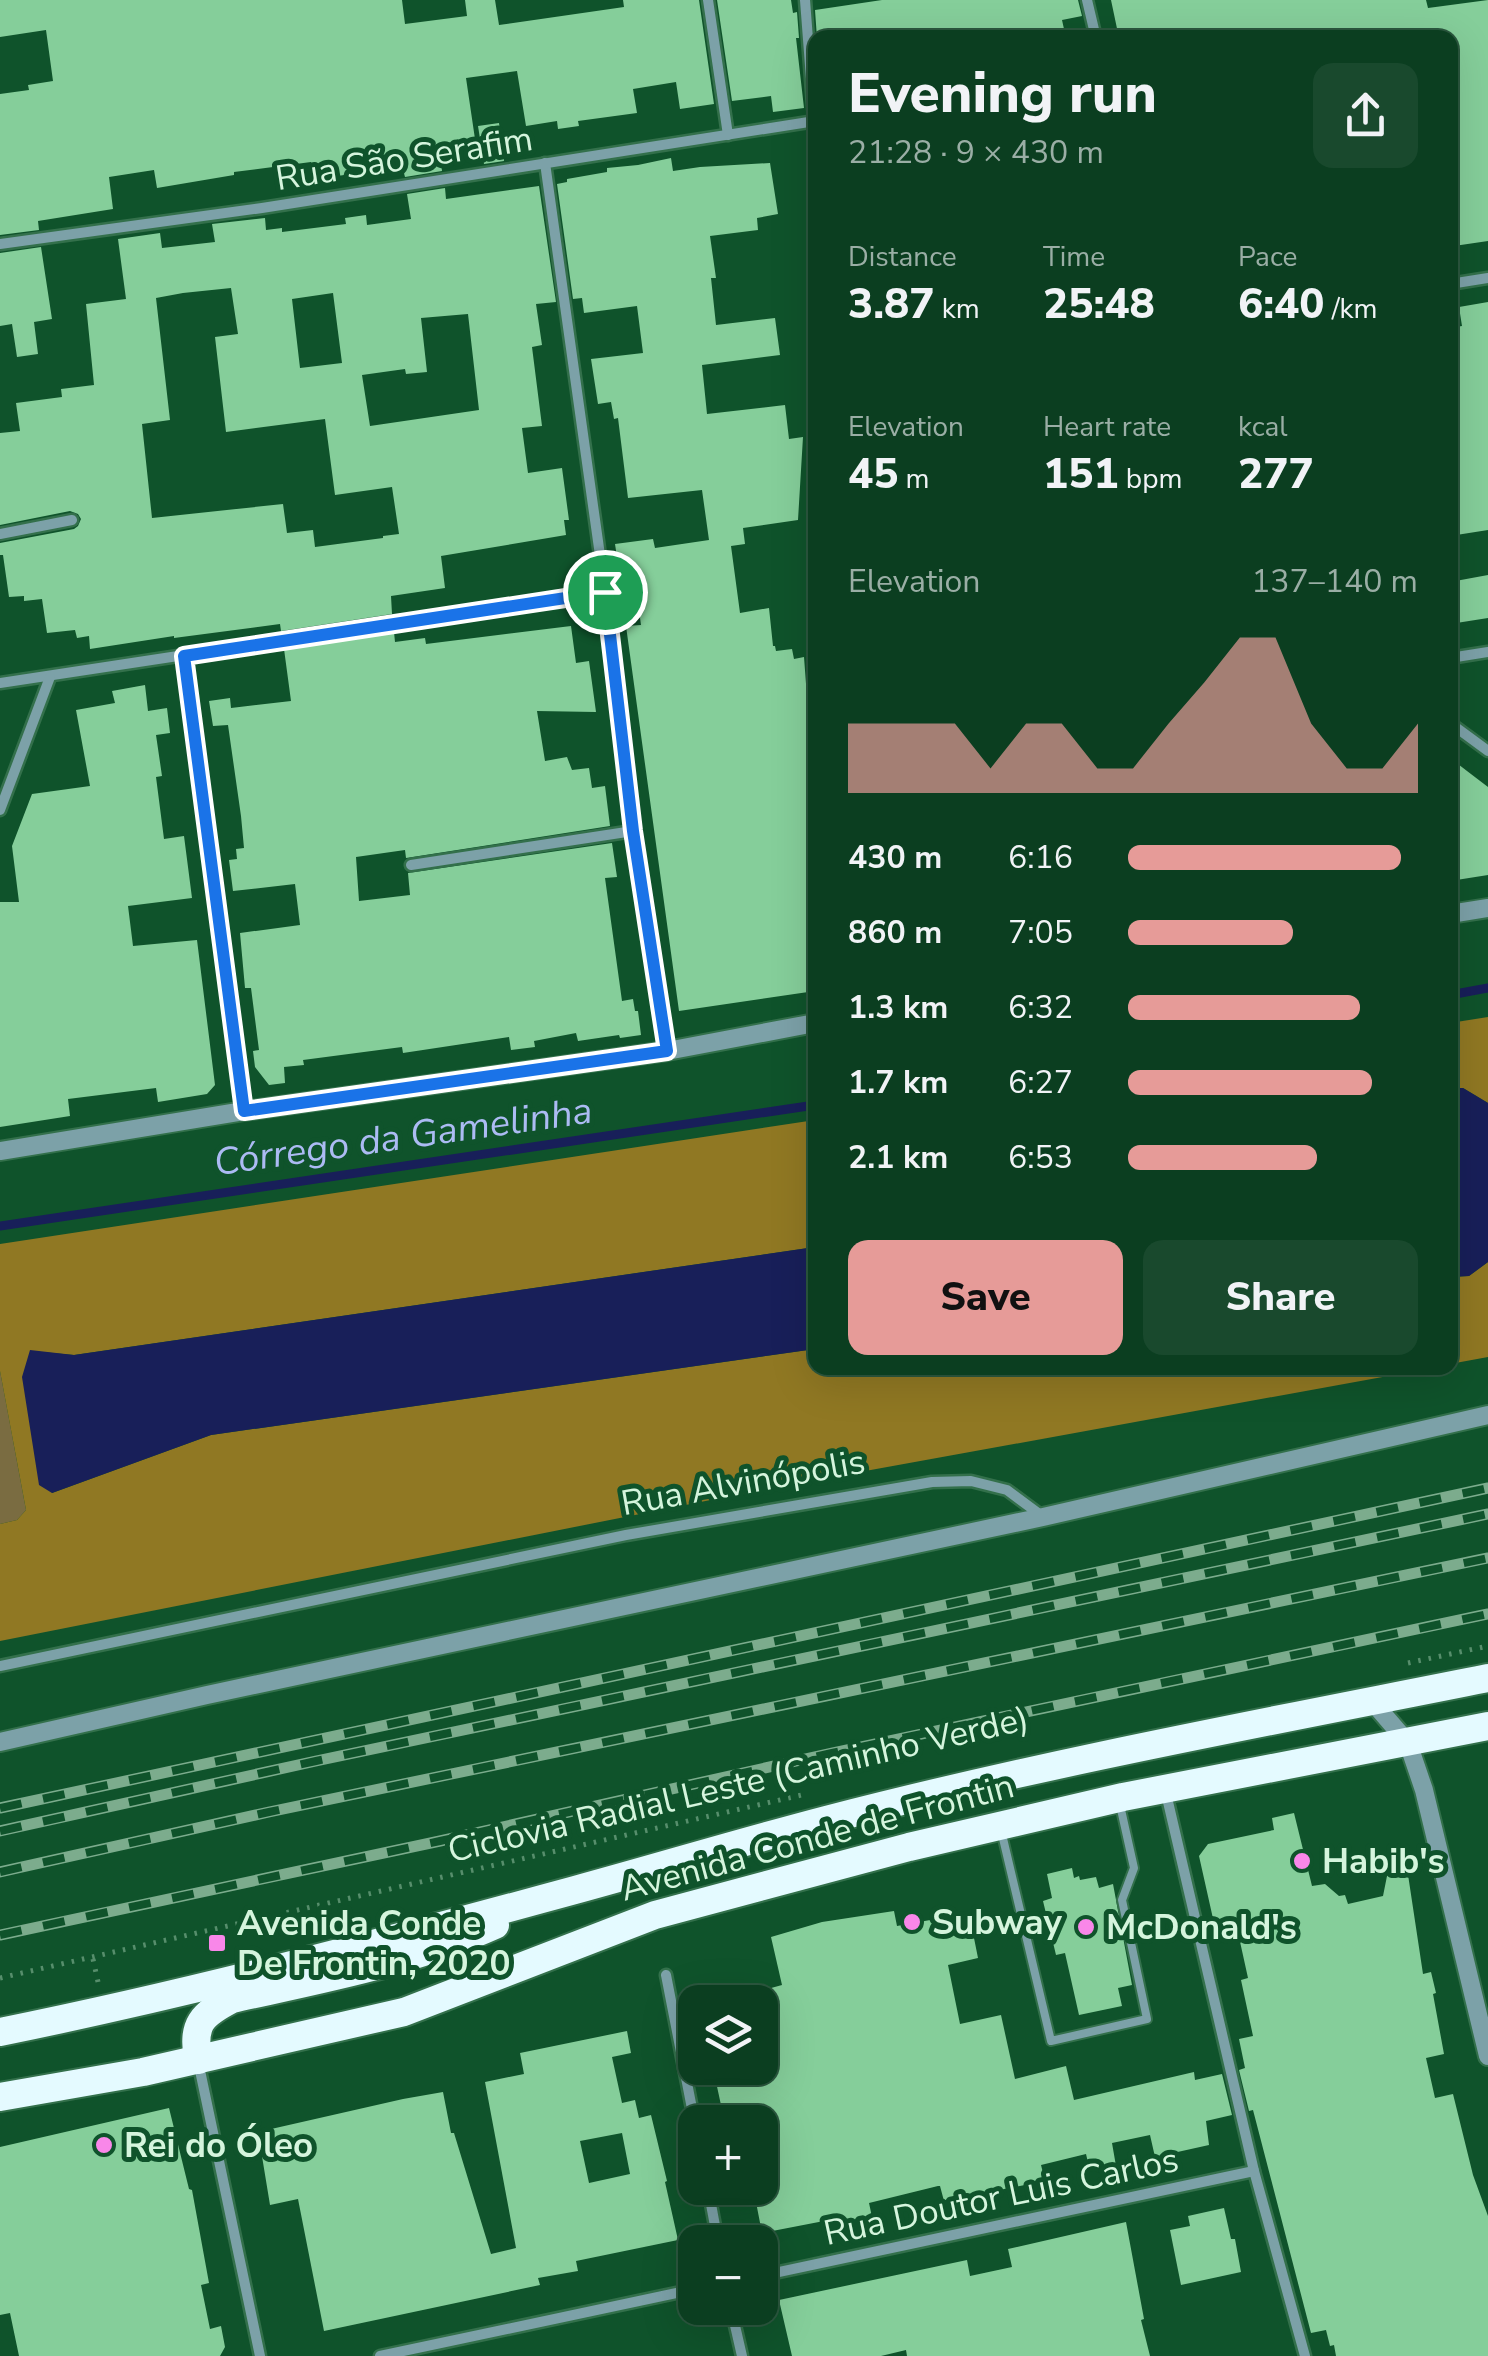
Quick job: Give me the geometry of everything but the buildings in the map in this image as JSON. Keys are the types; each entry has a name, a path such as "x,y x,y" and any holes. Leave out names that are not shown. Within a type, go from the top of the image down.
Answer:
{"highway":[{"name":"Avenida Conde de Frontin","path":"0,2032 146,2002 825,1820 1028,1770 1488,1678"},
{"name":"Avenida Conde de Frontin","path":"0,2097 143,2072 404,2012 654,1915 1000,1826 1165,1788 1488,1726"},
{"path":"198,2060 195,2043 201,2018 232,1999 388,1964 451,1945 574,1890"}],"street":[{"path":"708,0 728,135"},
{"path":"805,0 808,37"},
{"path":"1087,0 1094,30"},
{"name":"Rua São Serafim","path":"0,244 262,208 808,123"},
{"path":"545,163 605,592 633,831 667,1051"},
{"path":"1458,283 1488,278"},
{"path":"0,534 72,520"},
{"path":"0,683 605,592"},
{"path":"1458,657 1488,652"},
{"path":"184,656 244,1111"},
{"path":"0,810 50,677"},
{"path":"1458,729 1488,751"},
{"path":"411,865 633,831"},
{"path":"1458,913 1488,908"},
{"path":"0,1150 667,1051 808,1023"},
{"path":"0,1742 207,1694 1043,1517 1488,1415"},
{"name":"Rua Alvinópolis","path":"0,1666 626,1535 932,1482 971,1481 1007,1490 1043,1517"},
{"path":"1371,1700 1408,1742 1424,1790 1488,2056"},
{"path":"1165,1788 1254,2171 1305,2356"},
{"path":"666,1975 691,2105"},
{"path":"198,2060 260,2356"},
{"name":"Rua Doutor Luis Carlos","path":"778,2272 1254,2171"},
{"path":"380,2356 678,2293"},
{"path":"736,2325 742,2356"}],"lane":[{"path":"1000,1826 1051,2041 1147,2020 1122,1900 1134,1868 1118,1798"}],"path":[{"path":"1402,1664 1488,1646"},
{"name":"Ciclovia Radial Leste (Caminho Verde)","path":"0,1978 814,1792"}],"shaded area":[{"path":"1488,1017 1488,1103 1458,1088 1458,1022"},
{"path":"1458,1088 1488,1103 1488,1262 1469,1276 1458,1277"},
{"path":"808,1121 808,1248 74,1355 31,1351 52,1493 211,1435 808,1350 808,1375 1394,1375 761,1490 0,1641 0,1524 17,1520 26,1510 0,1371 0,1244"},
{"path":"808,1248 808,1350 211,1435 52,1493 39,1485 22,1377 30,1350 74,1355"},
{"path":"1488,1262 1488,1357 1458,1363 1458,1277 1469,1276"},
{"path":"0,1371 26,1510 17,1520 0,1524"}],"waterway":[{"name":"Córrego da Gamelinha","path":"1458,994 1488,988"},
{"name":"Córrego da Gamelinha","path":"0,1226 808,1106"}],"railway":[{"path":"0,1808 1488,1488"},
{"path":"0,1831 1488,1514"},
{"path":"0,1872 269,1812 1488,1558"},
{"path":"0,1935 1488,1614"}],"place":[{"name":"Habib's","path":"1302,1861"},
{"name":"Subway","path":"912,1922"},
{"name":"McDonald's","path":"1086,1927"},
{"name":"Avenida Conde De Frontin, 2020","path":"217,1943"},
{"name":"Rei do Óleo","path":"104,2145"}],"route":[{"path":"605,592 633,831 667,1051 244,1111 184,656 605,592"}]}
